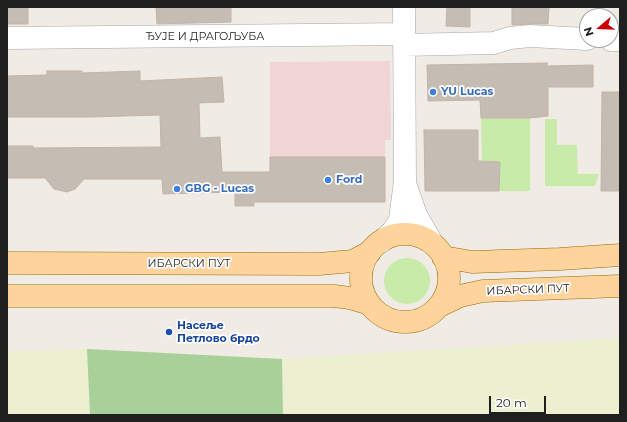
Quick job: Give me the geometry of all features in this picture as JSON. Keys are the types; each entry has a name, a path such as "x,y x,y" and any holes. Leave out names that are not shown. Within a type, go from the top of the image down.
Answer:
{"main road":[{"path":"438,250 448,267 449,277 446,292 439,306 430,314 420,319 404,321 388,318 378,312 370,304 363,287 362,278 365,260 375,247 390,237 401,234 423,238 438,250 472,262 560,259 620,254"},
{"name":"ИБАРСКИ ПУТ","path":"7,263 319,264 353,261 375,247"},
{"name":"ИБАРСКИ ПУТ","path":"439,306 460,296 483,291 620,286"},
{"path":"7,296 334,296 350,298 370,304"}],"street":[{"path":"375,247 393,231 400,220 405,181 404,7"},
{"name":"ЂУЈЕ И ДРАГОЉУБА","path":"7,38 404,40 494,43 510,38 530,36 579,39"},
{"path":"405,181 416,215 438,250"}],"shaded area":[{"path":"390,61 391,140 385,140 385,202 270,202 270,62"}],"green space":[{"path":"481,118 530,118 530,191 499,191 499,162 482,161"},
{"path":"545,119 557,119 557,145 577,145 578,174 599,174 595,186 545,186"},
{"path":"403,258 411,258 420,262 426,268 430,281 426,294 420,300 411,304 403,304 394,300 388,294 384,285 384,277 388,268 394,262"},
{"path":"620,338 620,415 283,415 282,359"},
{"path":"87,349 90,415 7,415 7,351"},
{"path":"87,349 282,359 283,415 90,415"}],"building":[{"path":"7,7 28,7 28,24 7,24"},
{"path":"156,7 231,7 231,22 157,24"},
{"path":"447,7 470,7 470,27 446,26"},
{"path":"512,7 549,7 548,24 512,25"},
{"path":"547,63 547,66 593,65 593,87 548,87 548,116 530,118 481,118 480,100 428,101 427,65"},
{"path":"47,71 82,71 82,73 140,71 140,81 222,77 224,102 199,103 200,138 220,137 222,172 270,172 270,157 385,157 385,202 254,202 254,206 235,206 235,192 163,194 162,179 84,179 75,189 67,192 54,189 45,178 7,178 7,146 33,146 33,148 161,147 160,115 7,117 7,76 47,75"},
{"path":"602,92 620,92 620,191 601,191"},
{"path":"424,130 478,130 478,161 500,162 499,191 425,191"}],"place":[{"name":"YU Lucas","path":"433,92"},
{"name":"Ford","path":"328,180"},
{"name":"GBG - Lucas","path":"177,189"},
{"name":"Насеље Петлово брдо","path":"169,332"}]}
